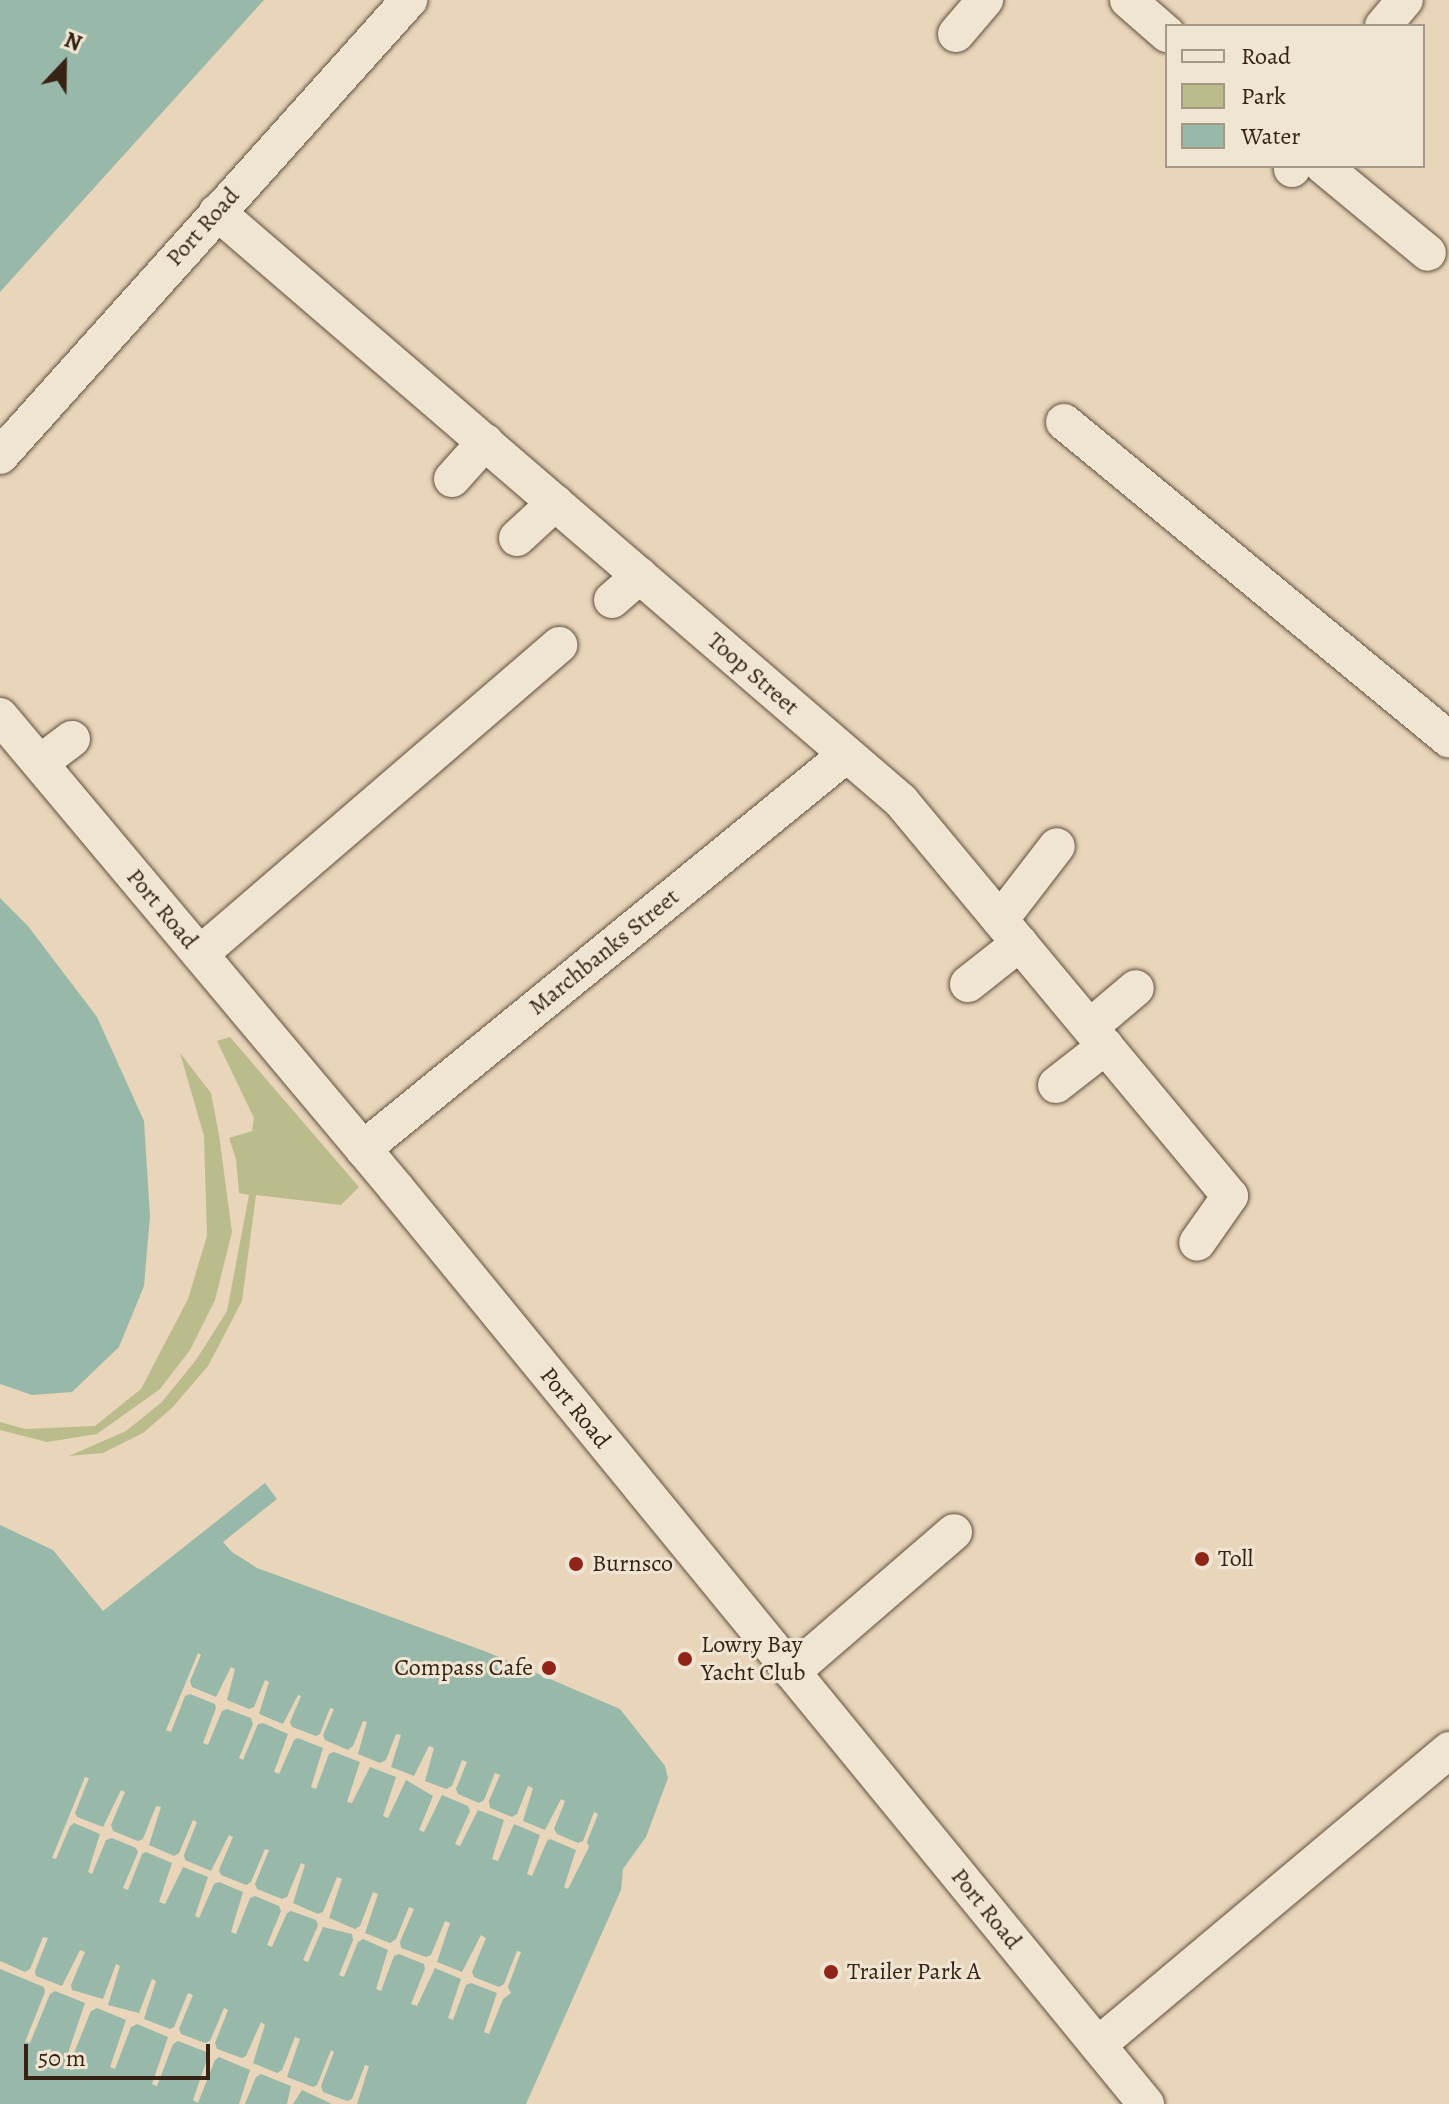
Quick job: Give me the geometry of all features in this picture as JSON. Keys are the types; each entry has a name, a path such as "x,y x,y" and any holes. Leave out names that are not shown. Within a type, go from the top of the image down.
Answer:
{"street":[{"name":"Port Road","path":"0,456 409,0"},
{"path":"956,34 985,0"},
{"path":"1128,0 1165,32"},
{"path":"1303,168 1428,253"},
{"name":"Toop Street","path":"217,212 901,801 1230,1196 1197,1243"},
{"path":"1064,422 1449,739"},
{"path":"452,479 485,442"},
{"path":"517,538 555,503"},
{"path":"612,600 640,576"},
{"path":"200,954 559,645"},
{"name":"Port Road","path":"0,716 363,1149 1146,2104"},
{"path":"40,763 72,739"},
{"name":"Marchbanks Street","path":"363,1149 846,755"},
{"path":"968,984 1010,932 1057,846"},
{"path":"1056,1085 1136,988"},
{"path":"792,1672 954,1532"},
{"path":"1098,2045 1449,1750"}],"green space":[{"path":"230,1037 359,1187 341,1205 256,1195 242,1301 208,1366 172,1408 143,1433 103,1453 69,1456 126,1431 162,1402 196,1360 227,1311 249,1195 239,1193 236,1159 229,1138 252,1131 254,1118 217,1041"},
{"path":"180,1053 211,1093 219,1135 232,1232 215,1300 190,1350 160,1389 97,1434 47,1442 0,1430 0,1422 25,1429 95,1426 141,1389 188,1299 207,1236 204,1136"}],"water":[{"path":"0,0 264,0 0,292"},
{"path":"0,898 28,926 97,1017 144,1121 150,1216 144,1286 119,1347 72,1392 32,1395 0,1384"},
{"path":"265,1483 277,1499 223,1542 232,1552 257,1568 487,1652 620,1709 665,1766 668,1778 646,1837 623,1869 621,1890 526,2104 0,2104 0,1525 53,1550 103,1611"}],"pier":[{"path":"198,1653 201,1655 190,1681 192,1687 216,1697 231,1667 235,1669 227,1700 249,1709 254,1707 265,1680 269,1682 259,1714 283,1724 298,1695 301,1696 290,1722 292,1727 316,1736 320,1734 330,1708 334,1709 323,1735 325,1740 348,1750 353,1746 363,1721 367,1722 358,1754 380,1763 386,1760 396,1734 401,1735 391,1767 414,1776 429,1746 434,1748 425,1781 446,1789 452,1786 462,1760 467,1762 456,1789 458,1794 479,1803 484,1800 495,1773 500,1775 489,1801 490,1808 512,1817 517,1814 528,1786 533,1788 523,1821 545,1830 561,1799 565,1801 554,1829 557,1834 578,1843 583,1841 594,1812 598,1814 587,1842 589,1847 568,1889 564,1887 576,1850 550,1839 532,1876 527,1874 540,1835 514,1824 498,1861 492,1859 504,1820 478,1810 460,1846 455,1844 470,1811 468,1806 442,1795 424,1832 419,1830 433,1796 406,1780 388,1818 383,1816 396,1777 370,1767 352,1803 347,1802 360,1762 334,1752 329,1754 316,1789 311,1787 323,1748 298,1738 294,1740 279,1774 274,1772 288,1734 263,1723 258,1724 243,1760 239,1758 253,1724 251,1718 227,1709 222,1711 208,1745 203,1743 215,1704 190,1694 185,1696 171,1732 166,1730"},
{"path":"85,1777 89,1778 75,1813 77,1817 103,1827 121,1790 125,1792 111,1825 113,1831 138,1841 143,1839 156,1806 161,1807 149,1845 174,1856 179,1853 193,1820 197,1822 184,1855 185,1860 211,1871 229,1835 233,1837 219,1870 221,1875 246,1885 251,1882 265,1849 269,1850 255,1884 257,1889 282,1899 287,1897 301,1863 305,1865 293,1903 318,1914 323,1912 337,1877 342,1879 329,1918 355,1929 360,1926 373,1892 378,1894 365,1933 390,1943 396,1939 409,1907 414,1909 400,1942 401,1948 426,1957 431,1955 445,1921 450,1923 437,1962 462,1972 481,1935 486,1938 472,1972 474,1977 499,1987 504,1984 517,1951 521,1952 508,1987 511,1993 503,1999 489,2034 484,2032 497,1993 471,1983 466,1985 453,2020 448,2018 461,1979 435,1968 417,2006 411,2004 425,1969 424,1964 399,1954 394,1956 381,1991 376,1989 388,1950 363,1939 358,1942 344,1977 339,1975 353,1940 352,1934 323,1927 308,1962 303,1960 318,1925 316,1920 291,1911 287,1913 272,1947 267,1945 281,1911 279,1906 255,1896 250,1898 236,1934 231,1932 243,1892 219,1882 214,1884 199,1918 195,1916 208,1877 183,1867 165,1904 159,1902 172,1863 146,1852 142,1854 128,1890 123,1888 138,1852 136,1848 112,1838 106,1840 92,1874 88,1872 100,1834 74,1823 56,1859 52,1858"},
{"path":"43,1937 48,1938 35,1971 36,1976 62,1986 80,1950 85,1952 71,1985 72,1990 103,1999 116,1964 120,1966 108,2005 139,2013 152,1979 156,1981 144,2019 170,2029 174,2027 188,1993 193,1995 179,2029 181,2034 205,2043 210,2041 224,2008 228,2010 215,2043 217,2049 242,2058 246,2056 261,2022 265,2025 253,2063 277,2073 282,2070 295,2037 300,2039 287,2077 313,2087 317,2085 331,2050 334,2052 321,2086 323,2092 347,2101 352,2099 365,2065 369,2066 357,2104 332,2104 302,2090 293,2104 287,2104 291,2086 261,2074 256,2077 245,2104 239,2104 250,2070 219,2057 198,2103 193,2100 209,2053 178,2041 173,2044 157,2086 152,2084 168,2037 137,2024 131,2027 115,2069 110,2067 126,2020 97,2008 91,2011 72,2058 67,2056 85,2003 55,1991 50,1994 30,2043 25,2042 45,1992 44,1987 0,1969 0,1961 25,1972 30,1969"}],"place":[{"name":"Toll","path":"1202,1559"},
{"name":"Burnsco","path":"576,1564"},
{"name":"Lowry Bay Yacht Club","path":"685,1659"},
{"name":"Compass Cafe","path":"549,1668"},
{"name":"Trailer Park A","path":"831,1972"}]}
